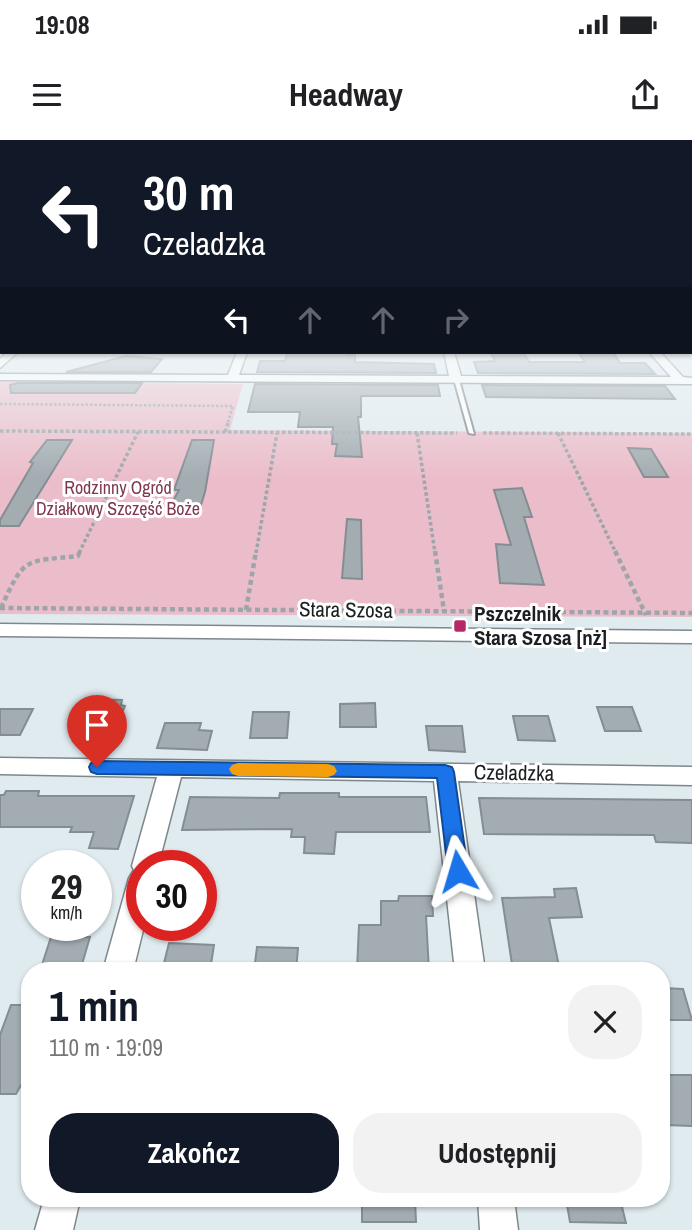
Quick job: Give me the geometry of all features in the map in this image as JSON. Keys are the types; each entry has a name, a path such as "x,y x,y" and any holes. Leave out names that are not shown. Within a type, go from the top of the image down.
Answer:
{"street":[{"path":"455,376 456,380"},
{"path":"0,377 686,382"},
{"name":"Stara Szosa","path":"0,630 692,637"},
{"name":"Czeladzka","path":"0,766 692,776"},
{"path":"149,850 171,769"},
{"path":"445,772 469,962"},
{"path":"120,962 126,940"},
{"path":"54,1230 60,1207"},
{"path":"497,1207 499,1230"}],"lane":[{"path":"456,380 472,433"}],"path":[{"path":"0,404 233,406 225,432"},
{"path":"0,431 692,434"},
{"path":"138,432 78,556 39,558 27,564 18,573 0,608 692,613"},
{"path":"246,610 277,433"},
{"path":"417,433 444,611"},
{"path":"558,433 645,613"}],"green space":[{"name":"Rodzinny Ogród Działkowy Szczęść Boże","path":"0,382 243,384 230,430 692,433 692,617 0,614"}],"building":[{"path":"142,383 135,393 11,393 10,385"},
{"path":"255,384 438,385 440,396 361,396 361,417 358,417 362,457 335,456 337,444 332,444 333,427 298,427 300,412 248,412"},
{"path":"482,385 665,386 675,399 486,397"},
{"path":"47,440 72,440 19,526 0,526 0,520 33,463 30,462"},
{"path":"192,440 214,440 201,505 171,505 179,490 174,490"},
{"path":"628,448 651,449 668,477 644,477"},
{"path":"522,488 532,517 524,517 544,585 500,583 496,544 511,545 494,490"},
{"path":"347,519 361,520 362,579 342,578"},
{"path":"88,699 122,700 121,705 125,706 117,724 77,723"},
{"path":"375,703 376,727 340,727 340,704"},
{"path":"597,707 632,707 641,731 605,731"},
{"path":"0,709 33,709 20,735 0,735"},
{"path":"253,712 289,712 287,738 250,738"},
{"path":"513,716 548,716 555,741 518,740"},
{"path":"165,723 201,723 199,730 212,731 207,750 157,748"},
{"path":"426,726 462,726 465,752 429,750"},
{"path":"6,791 39,791 38,796 134,796 118,849 89,848 94,832 70,832 72,827 0,827 0,795 4,795"},
{"path":"280,793 339,793 339,797 426,797 430,832 336,832 334,854 304,853 305,837 291,837 292,829 182,830 190,797 279,798"},
{"path":"479,798 692,800 692,843 656,842 654,835 484,834"},
{"path":"576,888 582,917 549,918 558,962 512,962 502,898 555,897 554,889"},
{"path":"399,896 432,896 433,916 426,916 429,962 357,962 359,925 381,925 381,901 398,901"},
{"path":"50,941 89,941 83,962 43,962"},
{"path":"169,943 214,945 211,962 164,962"},
{"path":"257,947 298,948 297,962 255,962"},
{"path":"670,988 683,989 692,1020 670,1020"},
{"path":"11,1005 21,1005 21,1085 16,1094 0,1094 0,1035"},
{"path":"670,1075 692,1075 692,1126 670,1125"},
{"path":"362,1207 415,1207 416,1222 362,1222"},
{"path":"567,1207 622,1207 626,1223 570,1222"}],"slow traffic":[{"path":"238,769 328,771"}],"place":[{"name":"Pszczelnik Stara Szosa [nż]","path":"460,626"}],"route":[{"path":"97,767 445,772 458,871"}]}
